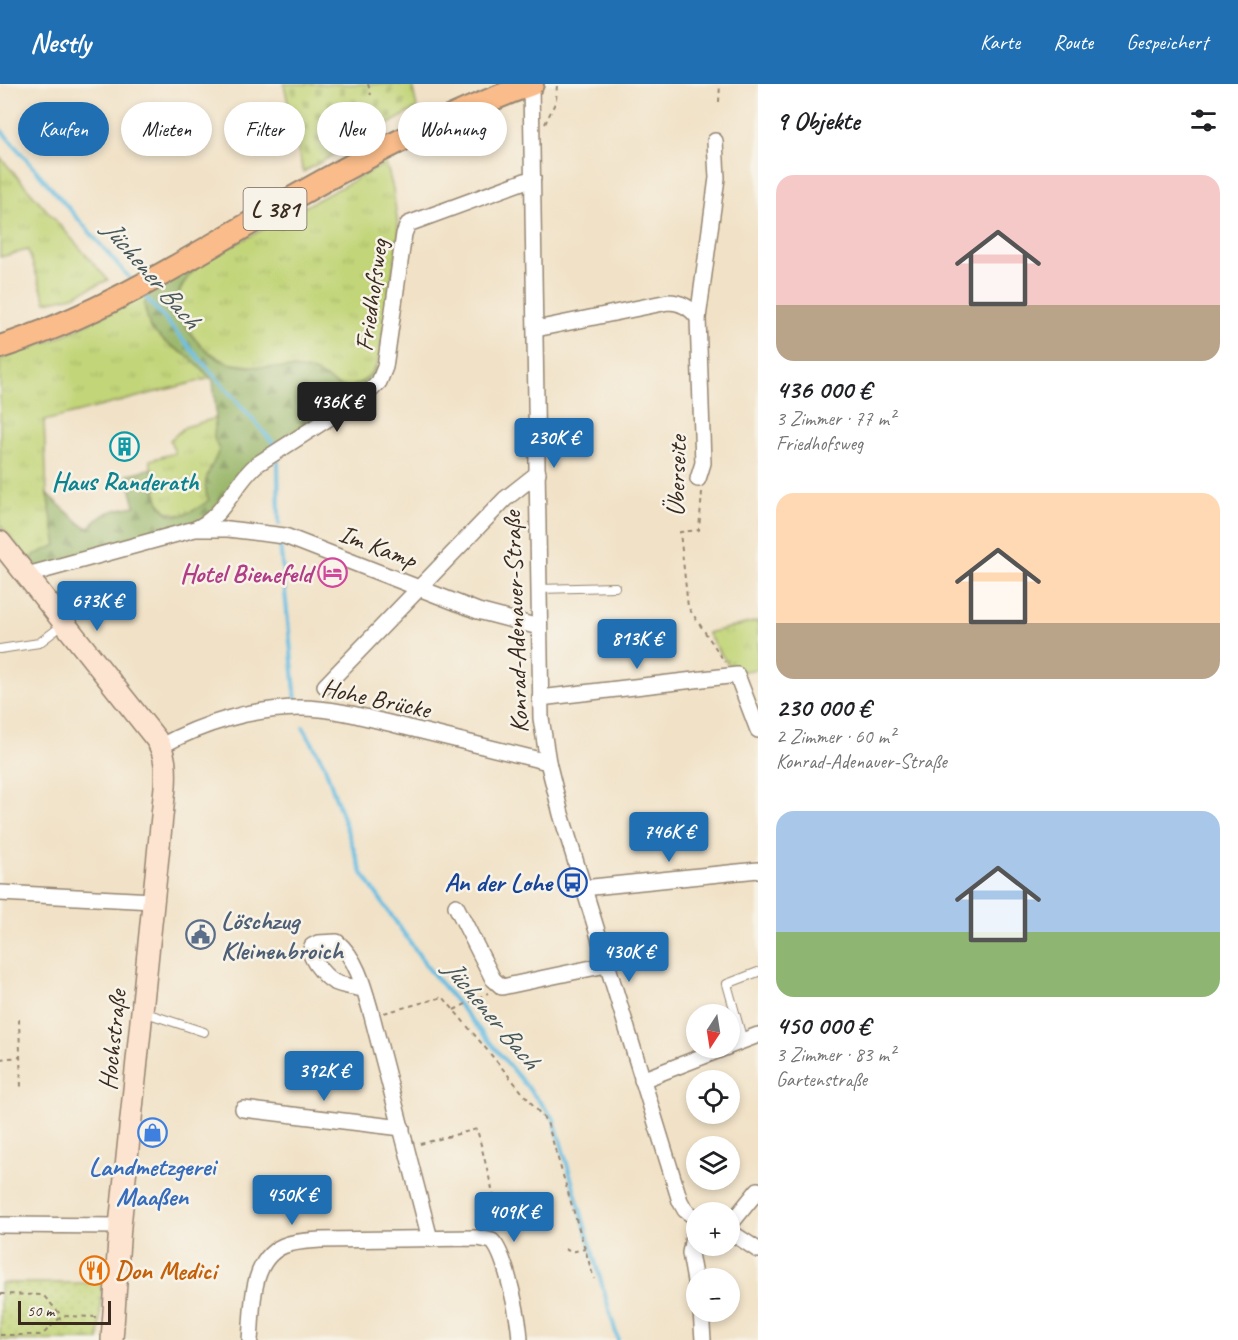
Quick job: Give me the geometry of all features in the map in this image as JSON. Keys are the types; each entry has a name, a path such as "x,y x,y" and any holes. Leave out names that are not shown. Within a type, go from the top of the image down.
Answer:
{"main road":[{"name":"L 381","path":"386,148 531,84"},
{"name":"L 381","path":"0,347 58,326 136,288 371,156"}],"street":[{"name":"Konrad-Adenauer-Straße","path":"531,84 540,698 548,762 606,965 680,1201 686,1210"},
{"name":"Überseite","path":"698,479 703,463 698,318 717,178 714,141"},
{"name":"Friedhofsweg","path":"27,575 205,525 256,465 368,393 379,382 385,367 405,230 408,224 533,178"},
{"path":"536,329 668,302 684,305 698,318"},
{"path":"325,686 505,500 538,473"},
{"name":"Im Kamp","path":"195,529 228,529 285,536 478,610 539,627"},
{"path":"0,542 161,746"},
{"path":"540,698 737,675 758,730"},
{"name":"Hohe Brücke","path":"161,746 190,732 237,717 280,709 311,708 346,713 548,762"},
{"name":"Hochstraße","path":"112,1340 120,1226 166,777 161,746"},
{"path":"583,888 758,870"},
{"path":"0,893 153,901"},
{"path":"456,906 493,979 502,987 606,965"},
{"path":"364,989 430,1239"},
{"path":"642,1080 698,1058"},
{"path":"243,1109 402,1128"},
{"path":"740,1212 758,1190"},
{"path":"0,1225 120,1226"},
{"path":"250,1340 258,1277 268,1258 280,1247 302,1241 478,1238 495,1244 501,1255 520,1340"},
{"path":"740,1239 758,1250"},
{"path":"702,1322 703,1340"}],"lane":[{"path":"538,588 615,587"},
{"path":"0,649 39,643 65,624"},
{"path":"731,1004 727,984 758,972"},
{"path":"142,1011 204,1032"}],"path":[{"path":"368,84 371,95"},
{"path":"532,134 548,119 557,99 557,84"},
{"path":"719,102 720,84"},
{"name":"Überseite","path":"698,479 703,493 699,530 680,532 687,604 737,675"},
{"path":"454,1010 470,1000 502,987"},
{"path":"372,1016 444,997 547,1122 594,1279"},
{"path":"20,1019 21,1088"},
{"path":"0,1059 20,1057"},
{"path":"407,1147 477,1129 500,1221 495,1244"},
{"path":"565,1249 571,1252 585,1249"},
{"path":"0,1294 43,1295 62,1316 113,1318"},
{"path":"0,1335 42,1335 62,1316"}],"green space":[{"path":"284,84 412,84 416,102 398,102 398,119 386,125 386,102 317,102 317,156 332,156 303,172 300,156 305,156 305,102 288,102"},
{"path":"0,157 108,280 73,296 46,302 28,250 0,257"},
{"path":"386,163 393,189 399,234 377,366 365,380 352,387 339,387 326,378 295,368 270,369 227,363 200,346 180,318 177,297 187,278 200,263"},
{"path":"200,263 181,288 178,308 186,328 193,337 219,359 238,365 311,371 343,387 361,382 377,366 375,376 368,387 262,456 206,520 41,568 31,562 34,555 57,545 47,494 82,525 90,528 104,515 135,506 127,475 152,468 158,501 169,514 182,515 209,500 206,493 206,480 219,450 214,438 216,412 213,380 189,357 165,342 150,328 144,305 149,293"},
{"path":"149,293 165,342 189,357 211,378 44,421 47,494 57,545 34,555 31,562 0,525 0,359 56,339"},
{"path":"216,418 214,438 219,450 214,462 209,500 192,513 181,515 166,511 158,501 150,460 175,453 170,440 185,427"},
{"path":"758,621 758,669 737,672 731,669 707,633"},
{"path":"0,1283 102,1283 99,1340 0,1340"}],"waterway":[{"name":"Jüchener Bach","path":"0,129 133,282"},
{"name":"Jüchener Bach","path":"142,293 275,445"},
{"name":"Jüchener Bach","path":"278,462 279,524"},
{"name":"Jüchener Bach","path":"280,543 296,701"},
{"name":"Jüchener Bach","path":"303,727 324,764 362,873 428,968 554,1119 618,1340"}],"place":[{"name":"Haus Randerath","path":"125,447"},
{"name":"Hotel Bienefeld","path":"333,573"},
{"name":"An der Lohe","path":"573,882"},
{"name":"Löschzug Kleinenbroich","path":"200,935"},
{"name":"Landmetzgerei Maaßen","path":"152,1132"},
{"name":"Don Medici","path":"94,1270"}]}
